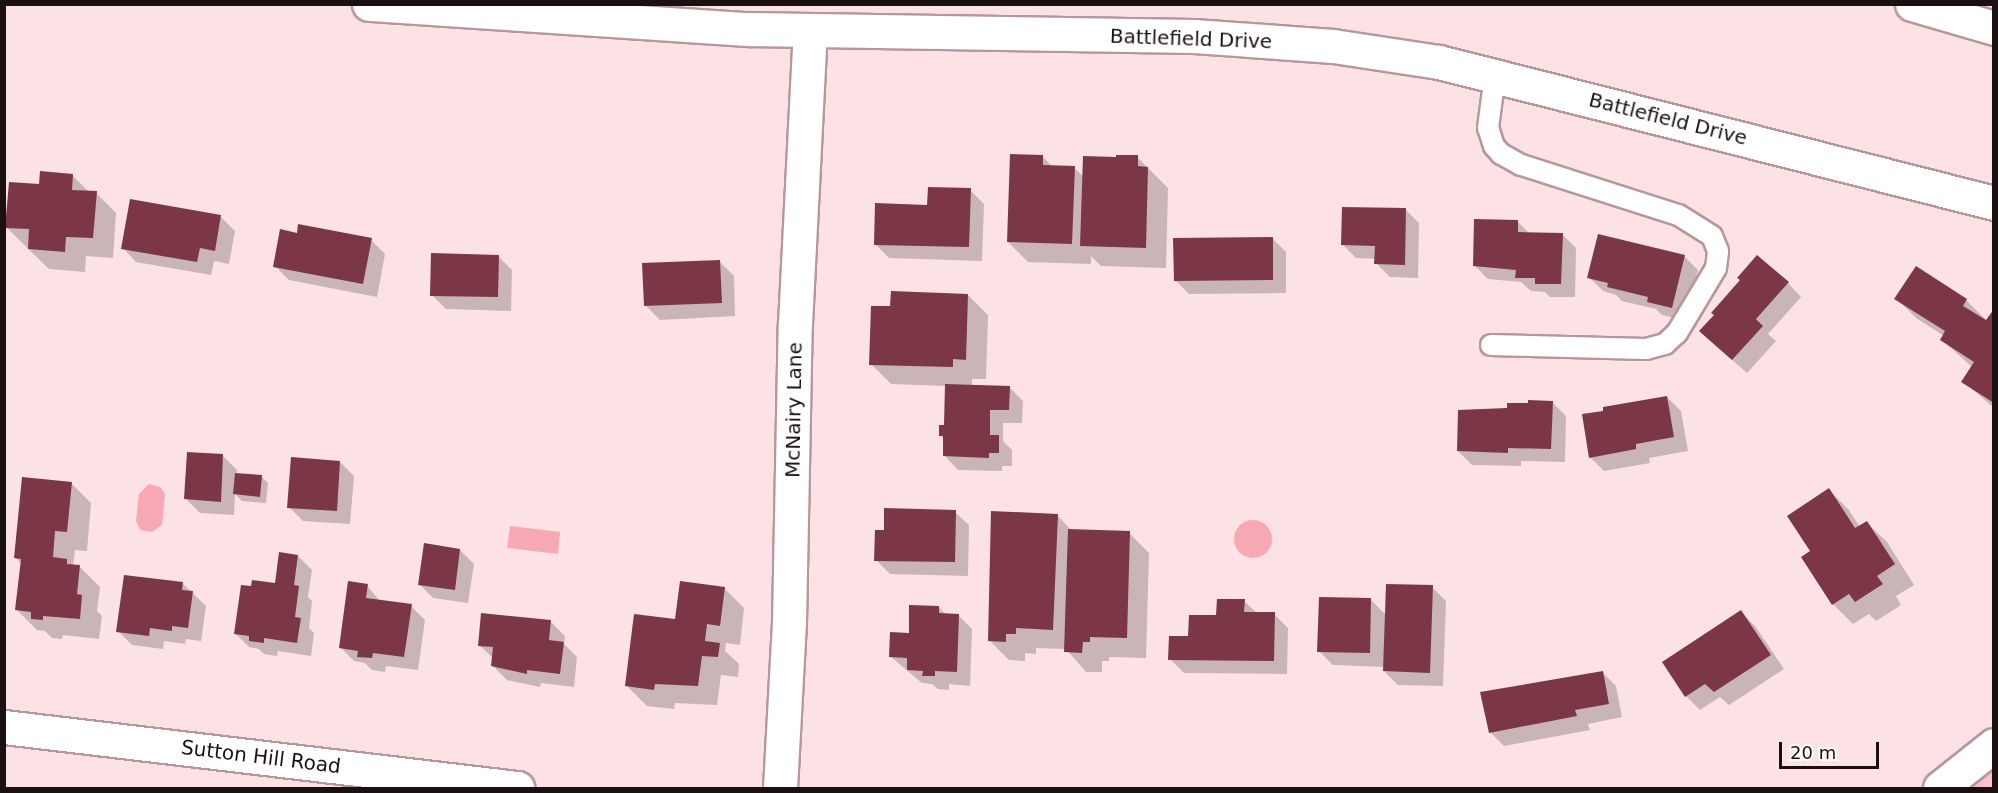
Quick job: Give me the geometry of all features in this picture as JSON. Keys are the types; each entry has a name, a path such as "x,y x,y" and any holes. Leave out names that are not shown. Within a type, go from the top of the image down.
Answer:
{"main road":[{"name":"Battlefield Drive","path":"369,4 661,24 810,31 1206,37 1333,46 1439,62 1495,75 1994,203"},
{"path":"1912,4 1994,28"},
{"path":"1954,4 1994,12"},
{"name":"McNairy Lane","path":"780,789 789,623 795,324 810,31"},
{"name":"Sutton Hill Road","path":"4,727 517,789"},
{"path":"1940,789 1994,745"}],"lane":[{"path":"1491,345 1646,349 1665,344 1677,333 1716,268 1718,251 1712,236 1678,215 1521,165 1501,154 1494,146 1488,128 1495,75"}],"shaded area":[{"path":"149,484 160,487 165,494 162,525 152,532 140,530 136,521 139,494"},
{"path":"1253,520 1266,526 1272,539 1266,552 1253,558 1240,552 1234,539 1240,526"},
{"path":"510,526 560,532 558,554 507,548"},
{"path":"1993,745 1993,788 1940,788"}],"building":[{"path":"1010,154 1043,155 1043,165 1075,166 1072,244 1007,242"},
{"path":"1116,155 1138,155 1138,166 1148,167 1146,248 1080,246 1083,156 1116,157"},
{"path":"40,171 73,174 72,190 97,191 93,238 66,237 65,252 28,249 29,229 5,228 9,182 39,184"},
{"path":"928,187 971,188 969,247 874,245 875,203 927,205"},
{"path":"130,199 221,215 215,251 200,248 197,262 121,249"},
{"path":"1342,207 1406,208 1405,265 1374,264 1375,246 1341,245"},
{"path":"1474,219 1518,220 1518,232 1563,233 1561,284 1535,284 1535,278 1515,278 1516,270 1473,266"},
{"path":"298,224 372,238 363,284 273,267 280,229 297,233"},
{"path":"1598,234 1685,255 1672,308 1647,302 1648,297 1607,287 1608,283 1587,278"},
{"path":"1273,237 1273,280 1174,281 1173,238"},
{"path":"431,253 499,255 498,297 430,296"},
{"path":"1757,255 1789,282 1756,319 1763,326 1732,360 1699,331 1714,315 1711,313 1740,280 1737,278"},
{"path":"720,260 722,303 644,306 642,263"},
{"path":"1916,266 1967,299 1963,306 1986,320 1994,309 1994,403 1961,382 1974,362 1940,340 1945,331 1894,299"},
{"path":"891,291 968,294 966,360 953,359 953,367 869,365 871,306 890,306"},
{"path":"945,384 1010,386 1009,410 990,410 990,435 999,435 999,453 989,453 989,458 943,456 943,436 939,436 939,425 944,425"},
{"path":"1667,396 1674,437 1636,444 1636,449 1589,458 1582,414 1603,411 1603,407"},
{"path":"1528,400 1553,401 1551,449 1508,448 1508,453 1457,451 1458,410 1507,408 1507,403 1528,403"},
{"path":"187,452 223,454 221,502 184,499"},
{"path":"291,457 340,461 337,511 287,508"},
{"path":"235,473 262,475 260,497 233,494"},
{"path":"22,477 72,482 67,532 55,531 53,557 67,559 67,564 80,565 77,594 82,595 80,619 43,616 43,620 31,619 31,612 15,610 21,559 14,558"},
{"path":"1829,488 1855,528 1867,521 1895,564 1877,576 1883,584 1855,602 1849,594 1832,605 1801,557 1810,551 1787,516"},
{"path":"884,508 956,510 955,562 874,561 875,530 884,530"},
{"path":"991,511 1058,514 1053,630 1016,628 1016,634 1006,634 1006,642 988,641"},
{"path":"1068,529 1130,531 1127,638 1090,637 1090,642 1083,642 1082,653 1064,652"},
{"path":"424,543 460,549 455,590 418,585"},
{"path":"279,552 298,555 294,585 299,586 295,617 301,618 297,643 264,638 264,643 249,641 249,636 234,634 241,585 251,586 252,580 275,583"},
{"path":"124,575 183,582 182,590 193,591 188,628 172,626 172,631 150,628 149,636 116,632"},
{"path":"348,581 368,584 366,598 412,604 404,657 373,653 372,658 357,657 358,651 339,648"},
{"path":"680,581 725,587 720,626 707,624 705,641 720,643 718,657 702,656 698,686 655,684 654,690 625,686 634,614 675,619"},
{"path":"1386,584 1433,585 1430,673 1383,671"},
{"path":"1319,597 1371,598 1370,653 1317,652"},
{"path":"1217,599 1245,599 1244,612 1275,612 1274,661 1168,660 1169,636 1188,636 1189,615 1216,615"},
{"path":"909,605 939,606 939,613 959,614 957,672 935,671 935,676 922,676 923,671 907,670 907,658 889,657 890,632 909,633"},
{"path":"1741,610 1771,655 1714,692 1705,684 1685,697 1662,662"},
{"path":"481,613 551,620 549,640 564,642 560,674 527,670 527,674 491,666 493,647 478,646"},
{"path":"1603,671 1609,704 1575,710 1577,716 1489,733 1480,692"}]}
